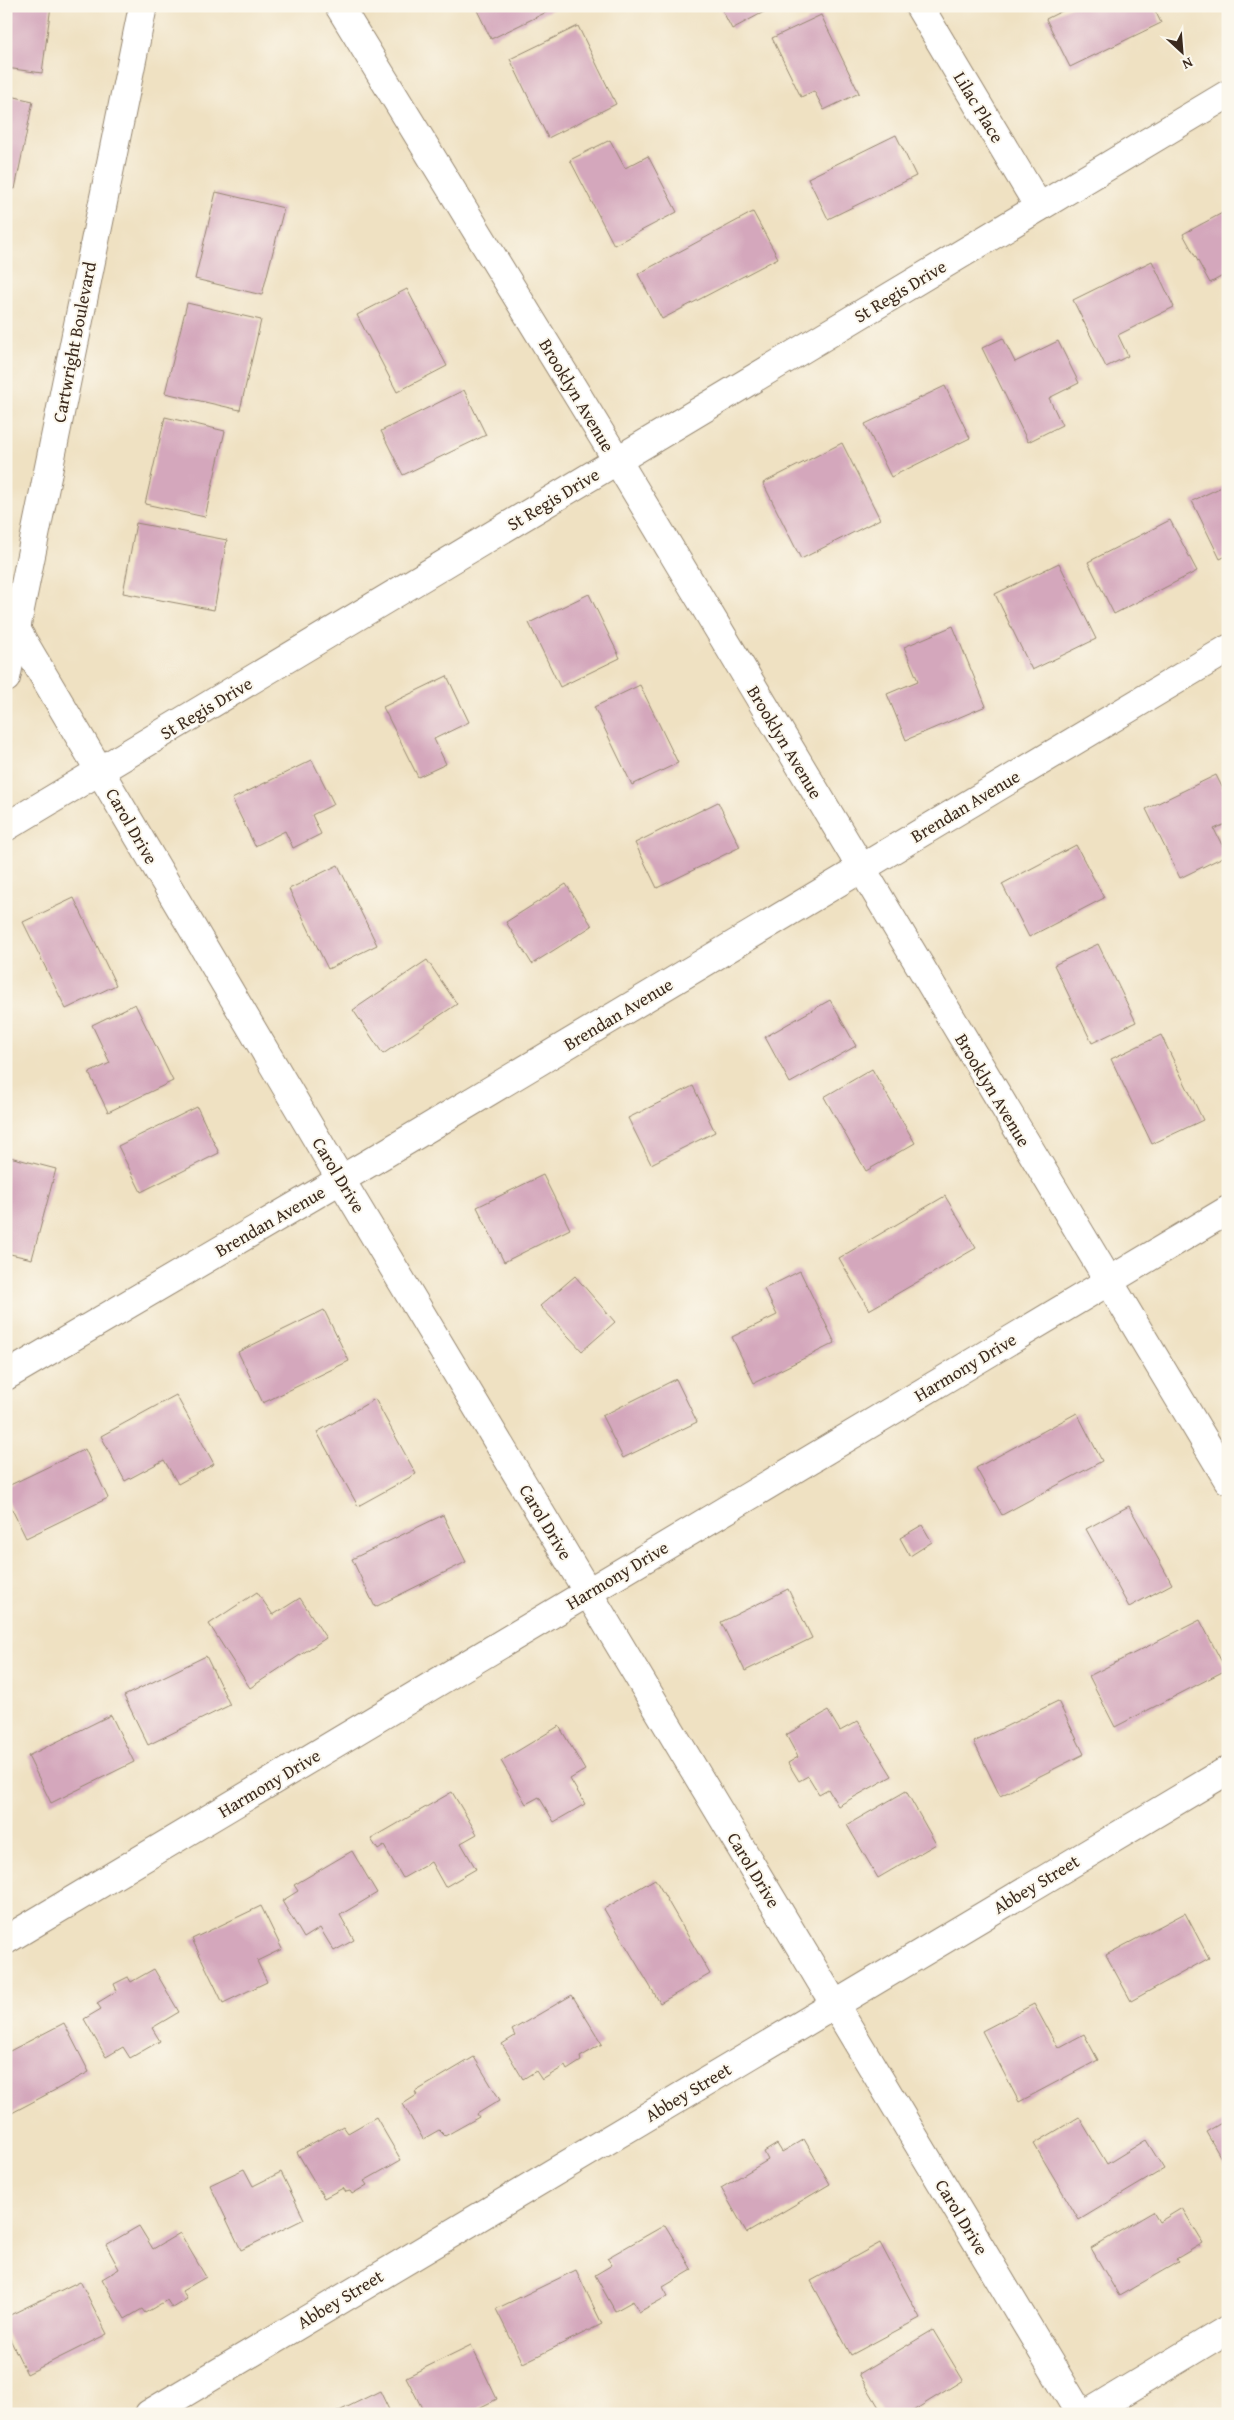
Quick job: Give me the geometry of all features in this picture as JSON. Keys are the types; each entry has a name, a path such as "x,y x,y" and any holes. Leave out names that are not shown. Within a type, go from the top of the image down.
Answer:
{"street":[{"name":"Cartwright Boulevard","path":"6,678 143,6"},
{"name":"Brooklyn Avenue","path":"339,6 617,460 1228,1480"},
{"name":"Lilac Place","path":"919,6 1039,207"},
{"name":"St Regis Drive","path":"6,827 1228,94"},
{"name":"Carol Drive","path":"16,629 341,1180 1080,2414"},
{"name":"Brendan Avenue","path":"6,1376 341,1180 1228,649"},
{"name":"Harmony Drive","path":"6,1940 1228,1210"},
{"name":"Abbey Street","path":"149,2414 1228,1770"},
{"path":"1087,2414 1228,2329"}],"building":[{"path":"6,6 51,6 42,73 6,68"},
{"path":"475,6 551,6 553,9 491,39"},
{"path":"720,6 775,6 732,29"},
{"path":"1072,6 1153,6 1161,23 1070,67 1046,19"},
{"path":"821,15 859,93 824,110 814,91 801,97 772,38"},
{"path":"578,26 616,104 548,138 510,59"},
{"path":"6,95 33,101 15,189 6,187"},
{"path":"896,135 916,176 828,219 808,178"},
{"path":"610,140 625,168 648,156 677,212 614,245 570,160"},
{"path":"216,192 284,208 262,295 195,279"},
{"path":"1228,210 1228,273 1210,283 1183,234"},
{"path":"753,212 778,258 662,319 638,274"},
{"path":"1152,261 1174,307 1118,335 1128,356 1106,367 1073,300"},
{"path":"407,289 447,366 397,392 357,315"},
{"path":"187,303 261,320 240,410 165,393"},
{"path":"1003,338 1015,362 1058,341 1079,383 1049,398 1062,425 1028,442 982,348"},
{"path":"945,386 970,438 891,477 865,424"},
{"path":"464,390 486,435 403,475 381,431"},
{"path":"165,417 225,431 205,517 145,504"},
{"path":"842,443 880,519 801,559 763,483"},
{"path":"1228,484 1228,555 1220,559 1192,501"},
{"path":"1170,520 1197,571 1114,614 1088,562"},
{"path":"136,523 227,540 214,610 123,593"},
{"path":"1059,563 1096,639 1032,670 995,594"},
{"path":"589,594 620,658 560,687 529,623"},
{"path":"953,626 986,706 906,740 887,694 918,681 904,647"},
{"path":"447,676 469,722 434,739 446,764 418,777 383,707"},
{"path":"640,685 678,763 632,785 594,707"},
{"path":"312,760 334,804 312,815 321,834 293,848 285,831 255,846 232,799"},
{"path":"1216,775 1228,799 1228,823 1214,829 1227,855 1180,878 1146,809"},
{"path":"718,802 740,847 657,888 635,843"},
{"path":"1076,845 1104,898 1029,937 1002,884"},
{"path":"338,865 377,945 328,969 289,889"},
{"path":"566,884 592,926 532,964 506,922"},
{"path":"74,898 116,985 66,1009 23,922"},
{"path":"1098,944 1136,1022 1092,1043 1054,965"},
{"path":"427,960 457,1004 383,1054 353,1010"},
{"path":"830,1000 856,1046 790,1083 765,1037"},
{"path":"135,1004 173,1081 108,1112 89,1073 110,1063 92,1025"},
{"path":"1161,1035 1203,1120 1152,1144 1111,1059"},
{"path":"872,1069 915,1143 866,1171 824,1097"},
{"path":"693,1086 715,1132 651,1164 628,1118"},
{"path":"197,1107 219,1153 141,1192 118,1146"},
{"path":"6,1156 56,1169 32,1259 6,1253"},
{"path":"543,1175 570,1229 504,1262 477,1207"},
{"path":"945,1196 976,1248 869,1310 839,1258"},
{"path":"800,1271 835,1343 754,1383 732,1337 777,1315 764,1289"},
{"path":"575,1276 615,1322 582,1351 540,1306"},
{"path":"324,1310 349,1361 263,1403 238,1352"},
{"path":"676,1379 697,1422 623,1458 602,1416"},
{"path":"176,1395 214,1464 178,1484 164,1460 125,1481 101,1436"},
{"path":"375,1399 416,1474 358,1506 317,1432"},
{"path":"1077,1413 1102,1461 1002,1515 976,1468"},
{"path":"85,1449 108,1498 26,1538 6,1497 6,1487"},
{"path":"1129,1506 1172,1584 1129,1607 1086,1529"},
{"path":"443,1515 466,1562 375,1607 352,1559"},
{"path":"922,1525 932,1542 910,1556 900,1538"},
{"path":"788,1589 812,1638 745,1671 721,1622"},
{"path":"257,1592 273,1615 300,1598 326,1638 250,1688 209,1624"},
{"path":"1200,1620 1226,1670 1115,1727 1089,1676"},
{"path":"206,1656 230,1705 148,1745 124,1696"},
{"path":"1058,1701 1084,1754 1000,1796 974,1742"},
{"path":"828,1711 840,1731 858,1721 892,1776 838,1806 828,1789 819,1794 808,1776 799,1781 788,1763 798,1757 786,1735"},
{"path":"111,1715 134,1762 51,1803 28,1756"},
{"path":"559,1726 585,1770 570,1779 585,1804 554,1822 539,1797 526,1804 501,1761"},
{"path":"906,1791 936,1844 878,1878 847,1825"},
{"path":"452,1792 477,1834 461,1843 476,1869 445,1887 431,1862 403,1878 384,1846 378,1850 371,1839"},
{"path":"352,1851 377,1893 340,1915 354,1940 334,1951 320,1928 304,1938 282,1901 298,1891 294,1885"},
{"path":"655,1879 710,1974 660,2003 604,1909"},
{"path":"261,1906 282,1949 257,1961 267,1982 223,2003 192,1939"},
{"path":"1185,1913 1209,1958 1131,2001 1106,1955"},
{"path":"154,1969 179,2012 152,2028 160,2041 130,2058 123,2047 106,2057 84,2019 101,2009 97,2003 117,1991 114,1984 128,1977 131,1982"},
{"path":"572,1995 602,2044 580,2057 581,2061 567,2070 565,2066 542,2080 536,2071 523,2079 502,2044 515,2036 512,2030"},
{"path":"1034,2004 1058,2048 1084,2034 1098,2060 1019,2102 982,2031"},
{"path":"64,2023 89,2072 10,2114 6,2107 6,2053"},
{"path":"474,2057 500,2100 477,2114 479,2117 445,2136 439,2130 423,2139 403,2104 417,2095 415,2092"},
{"path":"376,2117 401,2160 364,2181 367,2185 352,2194 350,2191 346,2192 343,2188 324,2198 297,2152 343,2126 348,2133"},
{"path":"1079,2117 1107,2164 1146,2140 1164,2169 1079,2220 1034,2144"},
{"path":"1228,2119 1228,2170 1206,2132"},
{"path":"804,2139 830,2184 747,2233 721,2188 768,2160 764,2152 777,2144 782,2152"},
{"path":"244,2169 253,2186 281,2172 304,2219 241,2250 210,2185"},
{"path":"1182,2208 1203,2243 1176,2259 1178,2262 1119,2296 1091,2248 1153,2212 1159,2222"},
{"path":"665,2225 692,2270 663,2287 668,2296 639,2312 633,2301 615,2311 595,2275 612,2265 607,2258"},
{"path":"139,2226 153,2249 180,2233 206,2277 182,2291 187,2299 172,2308 167,2300 145,2313 142,2309 125,2319 102,2279 119,2269 106,2245"},
{"path":"880,2243 920,2318 851,2355 811,2281"},
{"path":"576,2270 602,2324 523,2363 496,2309"},
{"path":"80,2281 107,2334 27,2374 6,2331 6,2317"},
{"path":"933,2330 963,2380 908,2414 883,2414 859,2374"},
{"path":"471,2345 497,2399 467,2414 425,2414 406,2377"},
{"path":"380,2391 391,2414 333,2414"}]}
